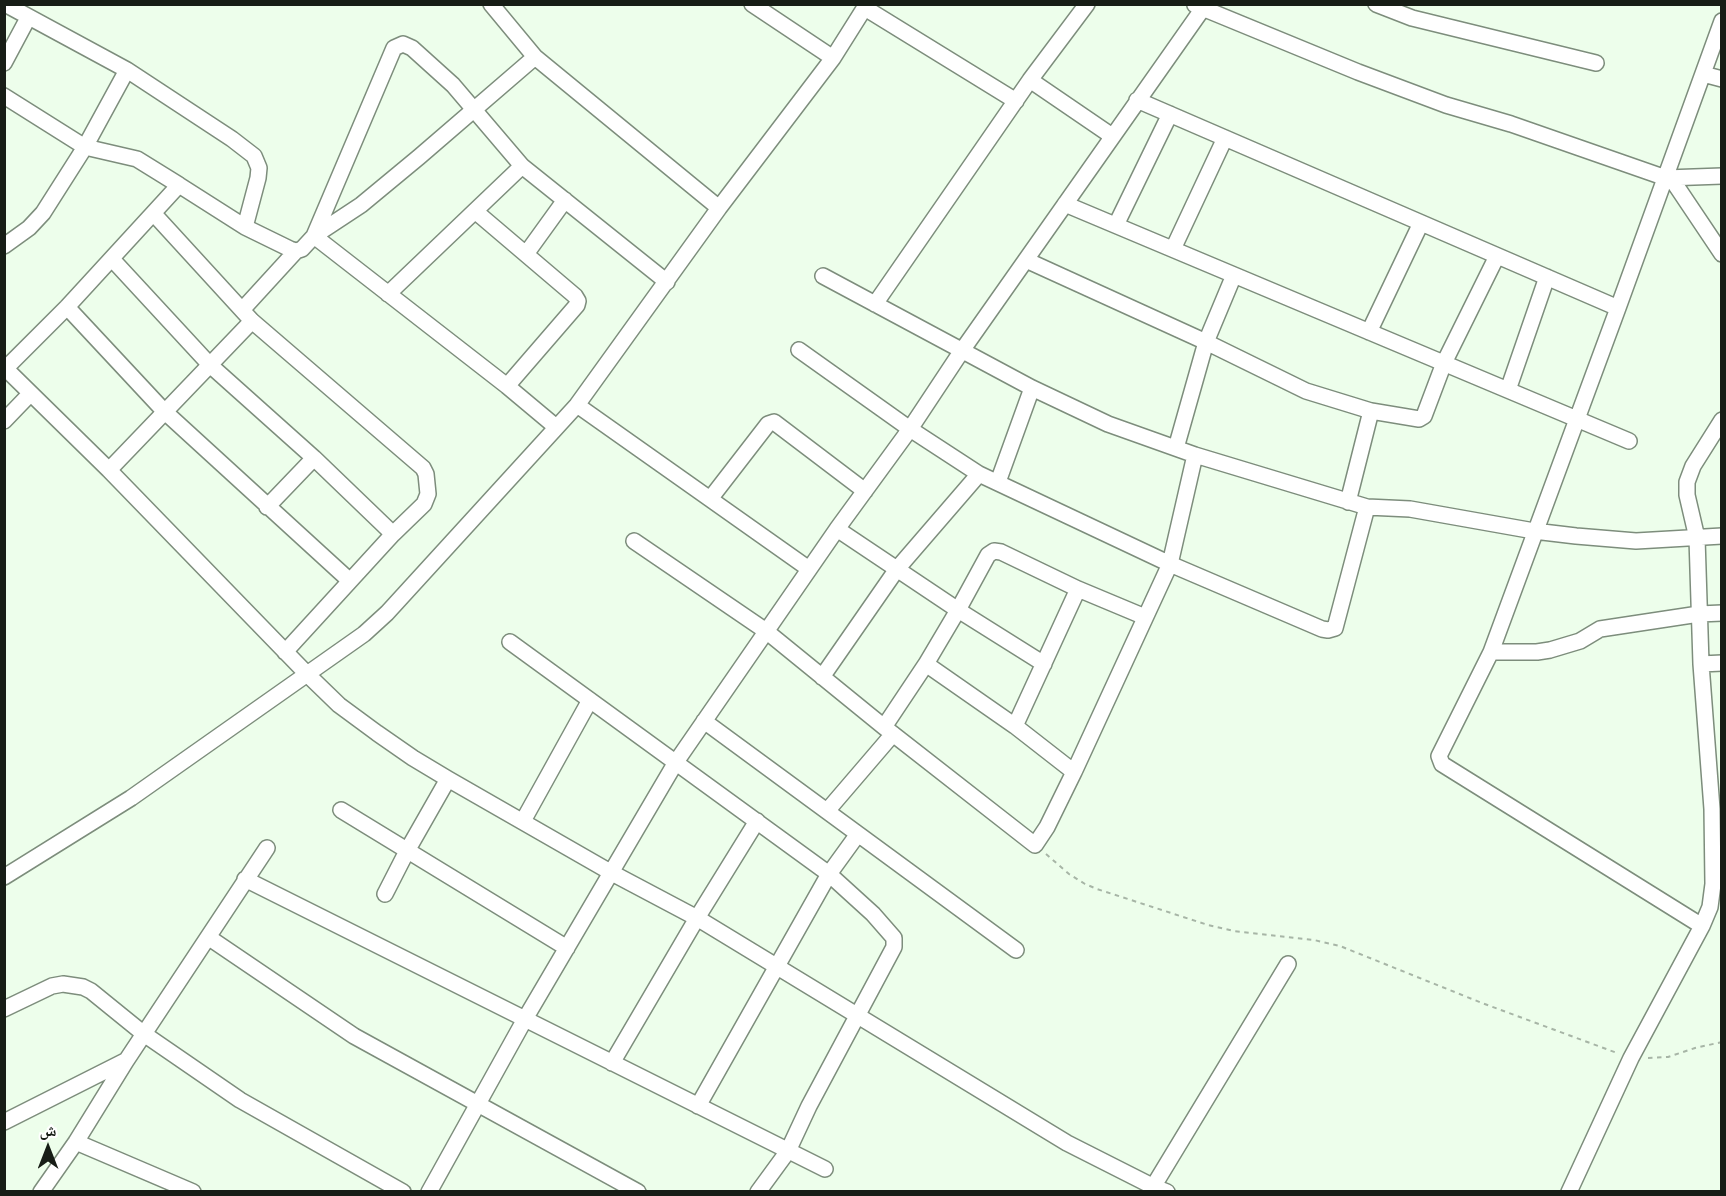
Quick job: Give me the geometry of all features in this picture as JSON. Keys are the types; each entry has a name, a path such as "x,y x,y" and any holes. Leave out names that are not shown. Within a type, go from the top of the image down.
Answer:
{"street":[{"path":"5,4 127,70 254,156 259,168 258,178 245,227"},
{"path":"490,4 536,57 719,208"},
{"path":"752,4 833,58"},
{"path":"875,304 1030,80 1087,4"},
{"path":"1376,4 1412,18 1596,63"},
{"path":"4,876 131,798 364,634 387,613 577,405 719,208 833,58 866,6 1016,101"},
{"path":"429,1191 525,1019 676,762 837,529 910,429 1201,6 1358,72 1446,105 1511,124 1668,178 1722,176"},
{"path":"4,63 28,18"},
{"path":"1702,926 1442,764 1439,756 1491,651 1668,178 1722,21"},
{"path":"314,236 394,48 403,44 412,48 453,85 522,166 667,282"},
{"path":"242,310 296,251 302,249 314,236 361,205 475,111 536,57"},
{"path":"4,246 29,228 43,213 85,147 127,70"},
{"path":"1703,74 1722,78"},
{"path":"1030,80 1112,136"},
{"path":"4,96 85,147 137,159 245,227 296,251"},
{"path":"1137,100 1618,308"},
{"path":"1116,225 1170,114"},
{"path":"1173,249 1225,138"},
{"path":"388,294 522,166"},
{"path":"1668,178 1721,253"},
{"path":"179,185 67,307 5,367 109,470 307,674 339,705 377,733 448,779 612,873 697,918 1067,1143 1156,1190 1288,964"},
{"path":"526,254 565,200"},
{"path":"1065,204 1629,441"},
{"path":"475,211 576,296 578,303 507,386"},
{"path":"154,214 252,321 423,468 429,486 424,504 393,534 285,652"},
{"path":"1370,332 1421,223"},
{"path":"314,236 507,386 556,427"},
{"path":"1026,260 1206,342 1306,392 1371,411 1419,420 1424,416 1444,363 1497,256"},
{"path":"112,259 210,365 314,458 393,534"},
{"path":"1176,448 1206,342 1234,275"},
{"path":"823,276 961,352 1108,424 1195,455 1367,507 1410,509 1534,531 1636,541 1722,536"},
{"path":"1508,390 1547,277"},
{"path":"67,307 164,411 350,581"},
{"path":"109,470 252,321"},
{"path":"799,350 910,429 979,474 1170,564 1322,629 1335,628 1367,507"},
{"path":"998,482 1032,388"},
{"path":"4,422 30,394"},
{"path":"577,405 809,569"},
{"path":"1348,501 1371,411"},
{"path":"1569,1191 1631,1059 1710,907 1713,855 1701,664 1697,538 1687,495 1687,483 1693,466 1722,420"},
{"path":"710,499 768,424 774,422 866,491"},
{"path":"634,541 766,631 888,730 1035,844 1047,827 1074,772 1170,564 1195,455"},
{"path":"267,507 314,458"},
{"path":"822,677 897,569 979,474"},
{"path":"837,529 1044,664"},
{"path":"828,812 888,730 988,555 994,551 1001,552 1078,589 1145,616"},
{"path":"1015,726 1078,589"},
{"path":"1491,651 1551,650 1580,641 1600,629 1699,614 1722,613"},
{"path":"510,642 829,874 873,914 894,938 894,947 809,1106 788,1151 758,1191"},
{"path":"1701,664 1722,663"},
{"path":"926,664 1015,726 1074,772"},
{"path":"523,821 590,700"},
{"path":"704,721 1016,950"},
{"path":"385,894 406,851 448,779"},
{"path":"341,810 567,948"},
{"path":"612,1062 757,821"},
{"path":"698,1106 829,874 858,834"},
{"path":"41,1191 76,1142 126,1061 267,848"},
{"path":"245,879 825,1169"},
{"path":"208,938 354,1036 638,1191"},
{"path":"4,1009 52,986 75,985 91,991 144,1034 240,1100 403,1191"},
{"path":"4,1122 126,1061"},
{"path":"76,1142 193,1191"}],"path":[{"path":"1035,844 1069,874 1091,887 1233,931 1314,940 1340,946 1631,1059 1668,1057 1722,1042"}]}
